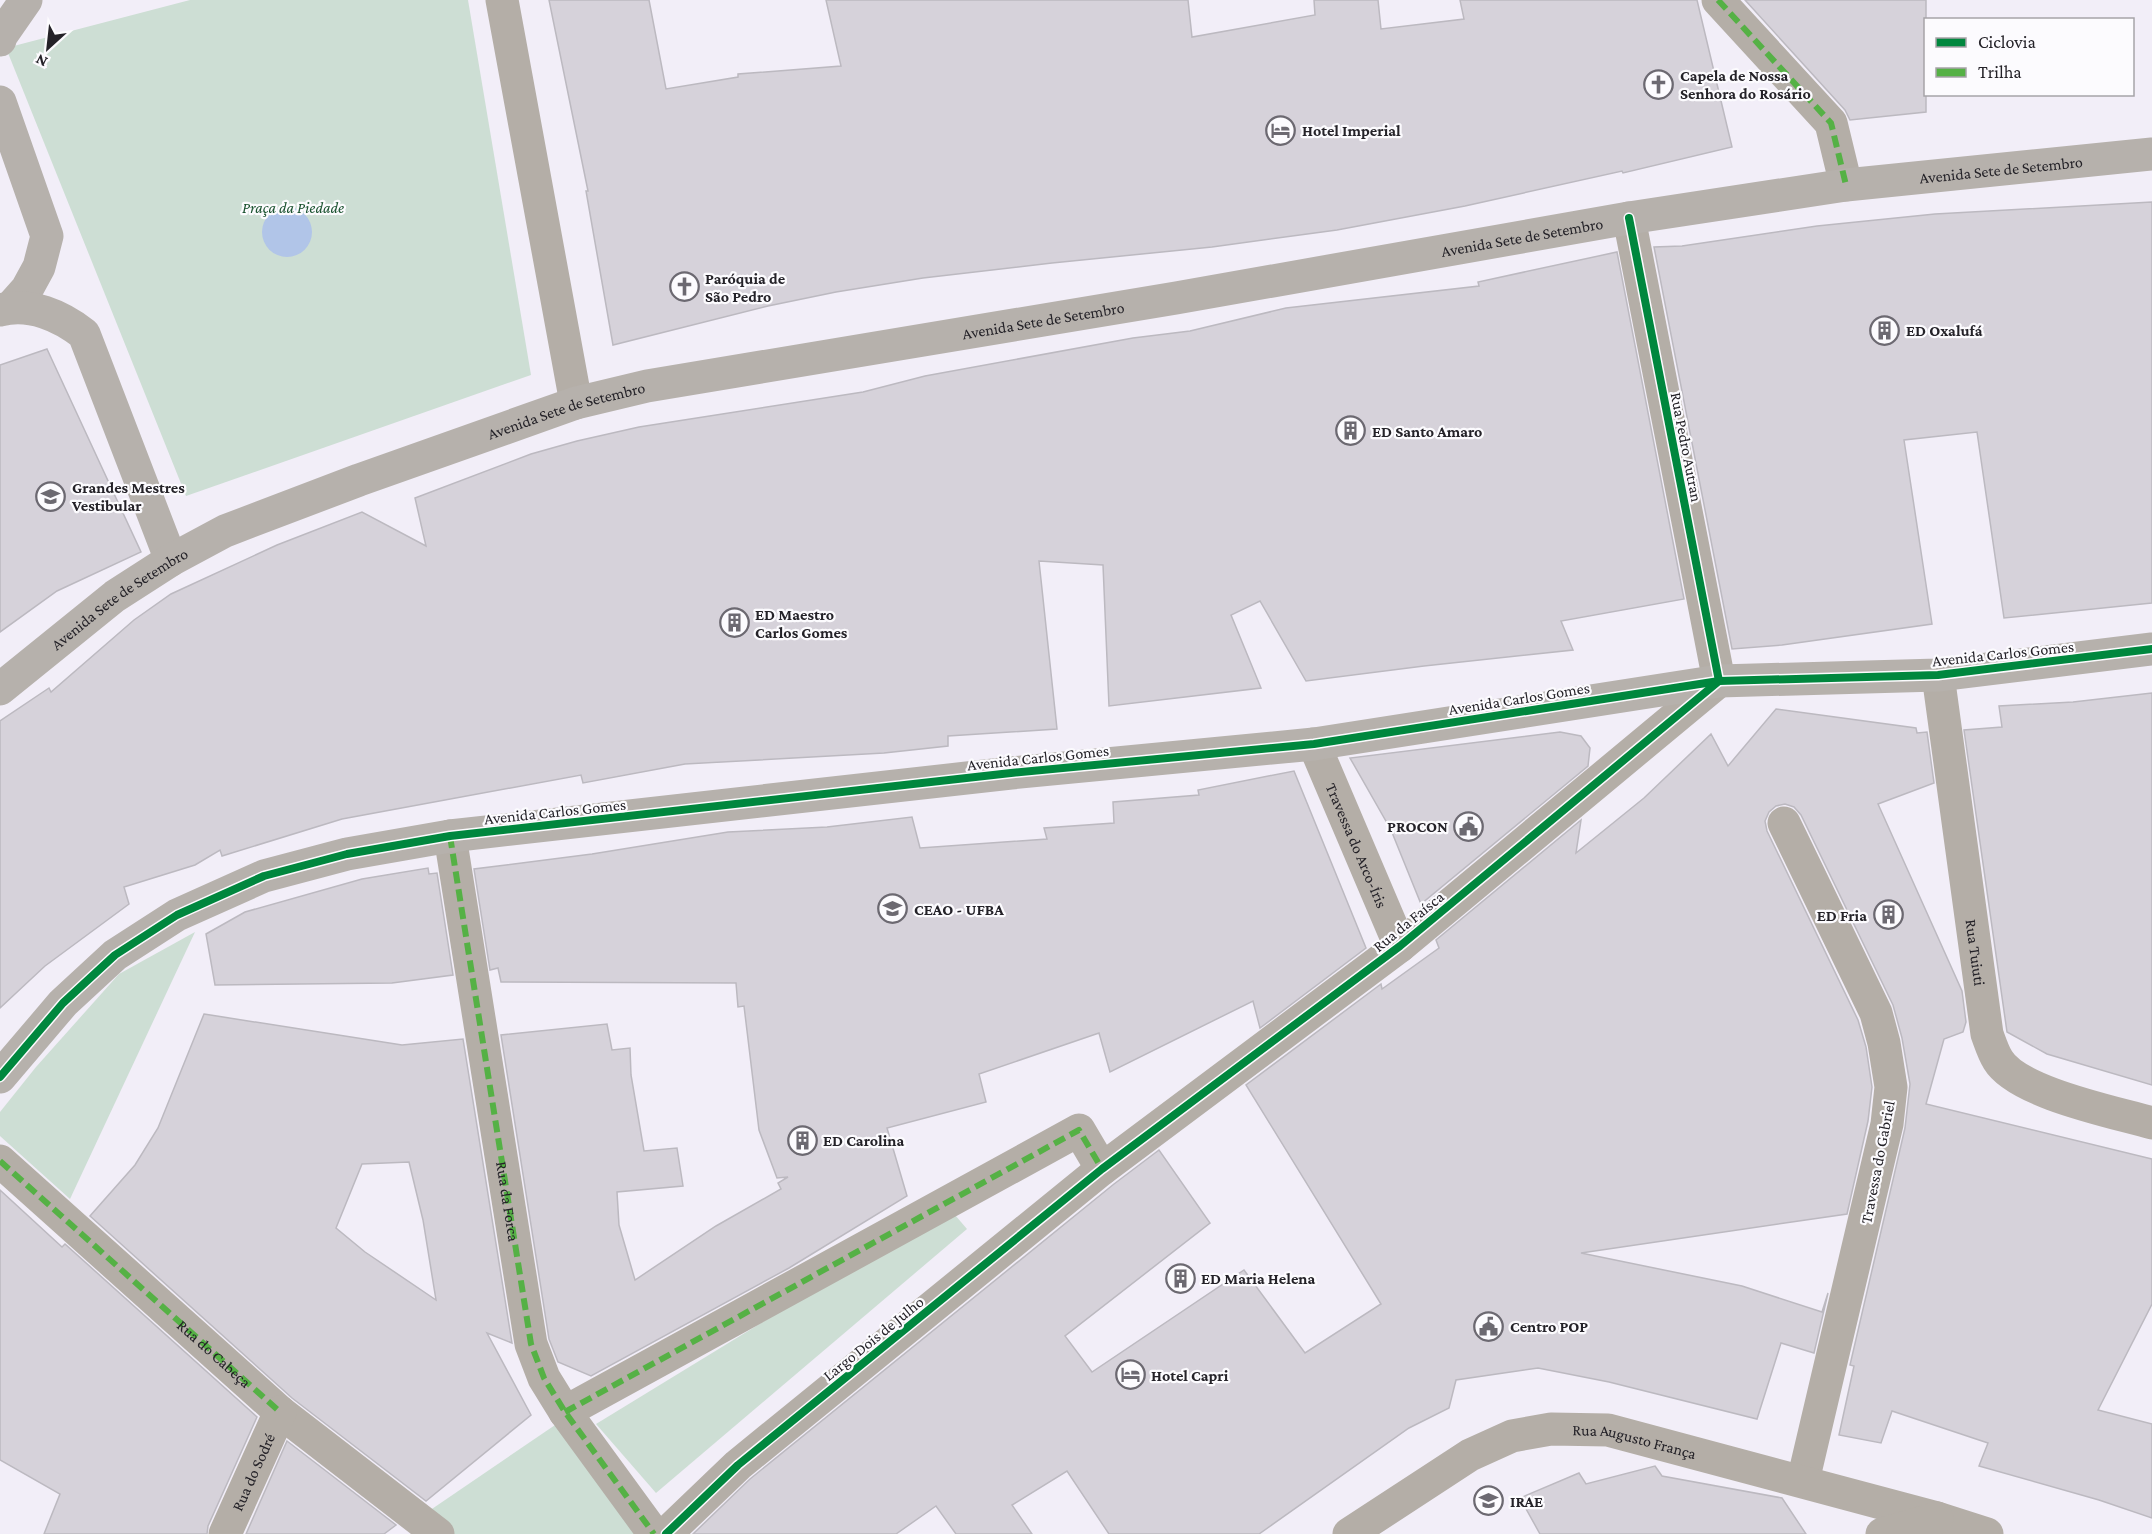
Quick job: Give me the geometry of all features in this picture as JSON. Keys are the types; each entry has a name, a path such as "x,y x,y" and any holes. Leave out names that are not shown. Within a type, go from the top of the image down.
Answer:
{"main road":[{"path":"0,40 15,12 26,0"},
{"path":"0,102 47,236 39,267 27,289 5,308"},
{"name":"Avenida Sete de Setembro","path":"0,689 115,596 171,560 225,531 359,480 576,403 647,386 1188,296 1629,218 1846,185 2152,154"},
{"path":"5,308 31,309 51,314 84,334 171,560"},
{"name":"Avenida Carlos Gomes","path":"0,1077 63,1003 114,955 177,915 264,876 347,854 450,836 1011,773 1314,744 1719,681 1938,675 2152,649"}],"street":[{"path":"502,0 576,403"},
{"path":"1718,0 1832,123 1846,185"},
{"name":"Rua Pedro Autran","path":"1629,218 1719,681"},
{"name":"Rua Tuiuti","path":"1938,675 1987,1034 1998,1061 2024,1083 2061,1098 2152,1123"},
{"name":"Rua da Faísca","path":"1102,1169 1400,946 1719,681"},
{"name":"Travessa do Arco-Íris","path":"1314,744 1400,946"},
{"name":"Travessa do Gabriel","path":"1784,823 1876,1013 1884,1043 1891,1087 1887,1124 1803,1481"},
{"name":"Rua da Forca","path":"450,836 531,1344 544,1378 565,1412 654,1534"},
{"path":"565,1412 1078,1130 1102,1169"},
{"name":"Rua do Cabeça","path":"0,1161 280,1412 438,1534"},
{"name":"Largo Dois de Julho","path":"666,1534 738,1465 1102,1169"},
{"name":"Rua do Sodré","path":"225,1534 280,1412"},
{"name":"Rua Augusto França","path":"1349,1534 1470,1455 1512,1436 1551,1429 1608,1430 1803,1481 1987,1534"},
{"path":"1882,1534 1937,1518"}],"green space":[{"name":"Praça da Piedade","path":"190,0 468,0 531,375 186,496 6,48"},
{"path":"195,932 70,1199 0,1136 0,1112 36,1067 119,974"},
{"path":"949,1208 967,1229 656,1493 596,1424"},
{"path":"561,1421 641,1534 452,1534 426,1513"}],"water":[{"path":"287,207 305,214 312,232 305,250 287,257 269,250 262,232 269,214"}],"building":[{"path":"549,0 649,0 666,89 738,77 738,74 841,66 826,0 1188,0 1192,37 1315,15 1314,0 1378,0 1381,29 1464,19 1460,0 1697,0 1732,147 1623,173 1622,171 1465,206 1337,230 1212,247 923,278 836,292 768,306 613,345 586,191 588,191"},
{"path":"1745,0 1926,0 1924,96 1926,96 1926,112 1850,120 1845,110"},
{"path":"2152,202 2152,603 2004,618 1977,432 1904,440 1932,624 1782,645 1732,649 1654,247 1682,246 1817,226 1935,214"},
{"path":"1617,252 1684,599 1561,621 1573,650 1306,681 1260,601 1231,615 1261,688 1109,706 1103,565 1039,561 1057,729 948,736 948,746 884,753 685,764 583,783 581,775 342,819 222,856 220,850 195,865 124,887 129,904 45,966 0,1008 0,721 49,688 51,692 134,620 171,594 277,545 362,512 426,546 415,498 531,454 577,441 639,427 863,392 925,376 1133,338 1190,331 1286,308 1479,286 1478,282"},
{"path":"47,349 141,552 57,591 0,632 0,365"},
{"path":"2152,693 2152,1085 2047,1054 2007,1032 1964,730 2002,727 1999,706 2073,702"},
{"path":"1776,709 1916,728 1917,733 1927,732 1934,783 1878,804 1962,991 1966,1022 1963,1032 1944,1039 1926,1104 2152,1159 2152,1304 2098,1410 2152,1424 2152,1518 2099,1500 1979,1466 1988,1443 1892,1411 1881,1443 1839,1435 1854,1366 1850,1365 1905,1128 1910,1084 1902,1038 1893,1005 1801,815 1794,807 1785,804 1776,806 1769,812 1765,821 1767,831 1858,1020 1866,1047 1872,1087 1868,1121 1847,1214 1581,1253 1742,1286 1822,1312 1828,1293 1814,1353 1781,1343 1757,1419 1609,1382 1538,1368 1456,1380 1449,1408 1409,1428 1259,1534 1109,1534 1067,1471 1012,1505 1032,1534 956,1534 936,1506 896,1534 693,1534 750,1479 1159,1150 1210,1223 1065,1336 1092,1372 1244,1270 1305,1353 1381,1304 1246,1085 1381,984 1382,989 1439,948 1436,940 1581,820 1576,853 1644,798 1711,734 1728,766"},
{"name":"PROCON","path":"1560,732 1581,736 1590,748 1588,766 1421,904 1391,830 1350,758"},
{"path":"1294,771 1366,948 1260,1028 1253,1001 1110,1072 1099,1033 979,1074 986,1102 887,1128 907,1196 789,1268 591,1376 558,1362 549,1339 501,1035 607,1024 612,1050 630,1048 631,1075 644,1151 677,1148 683,1186 617,1192 619,1225 635,1280 716,1226 781,1189 778,1183 788,1177 777,1178 759,1130 744,1006 738,1007 736,983 501,982 498,968 490,970 474,869 592,854 728,832 827,827 912,817 920,848 1047,839 1044,828 1114,823 1113,802 1199,795 1198,790"},
{"path":"428,868 429,874 437,873 453,975 392,983 215,985 206,934 245,912 362,879"},
{"path":"204,1014 402,1045 463,1039 512,1343 487,1333 531,1415 426,1501 292,1398 90,1216 135,1165 158,1128","holes":["409,1162 423,1220 436,1300 365,1252 336,1228 362,1164"]},
{"path":"0,1190 62,1247 65,1244 257,1417 208,1526 207,1534 44,1534 60,1494 0,1460"},
{"path":"287,1441 396,1525 384,1534 246,1534"},
{"path":"1655,1466 1662,1476 1782,1498 1806,1534 1540,1534 1520,1498 1579,1473 1586,1484"}],"marked path":[{"path":"1718,0 1831,123 1846,185"},
{"path":"450,836 531,1344 544,1378 565,1412 654,1534"},
{"path":"565,1412 1079,1130 1102,1169"},
{"path":"0,1161 280,1412"}],"cycle path":[{"path":"666,1534 738,1465 1102,1169 1400,946 1719,681 1629,218"},
{"path":"0,1077 63,1003 115,955 177,915 264,876 347,854 450,836 1011,773 1314,744 1719,681 1938,675 2152,649"}],"place":[{"name":"Capela de Nossa Senhora do Rosário","path":"1659,84"},
{"name":"Hotel Imperial","path":"1281,130"},
{"name":"Paróquia de São Pedro","path":"684,287"},
{"name":"ED Oxalufá","path":"1885,330"},
{"name":"ED Santo Amaro","path":"1351,431"},
{"name":"Grandes Mestres Vestibular","path":"51,496"},
{"name":"ED Maestro Carlos Gomes","path":"734,623"},
{"name":"PROCON","path":"1469,826"},
{"name":"CEAO - UFBA","path":"893,909"},
{"name":"ED Fria","path":"1888,915"},
{"name":"ED Carolina","path":"802,1140"},
{"name":"ED Maria Helena","path":"1180,1278"},
{"name":"Centro POP","path":"1489,1326"},
{"name":"Hotel Capri","path":"1130,1375"},
{"name":"IRAE","path":"1489,1501"}]}
